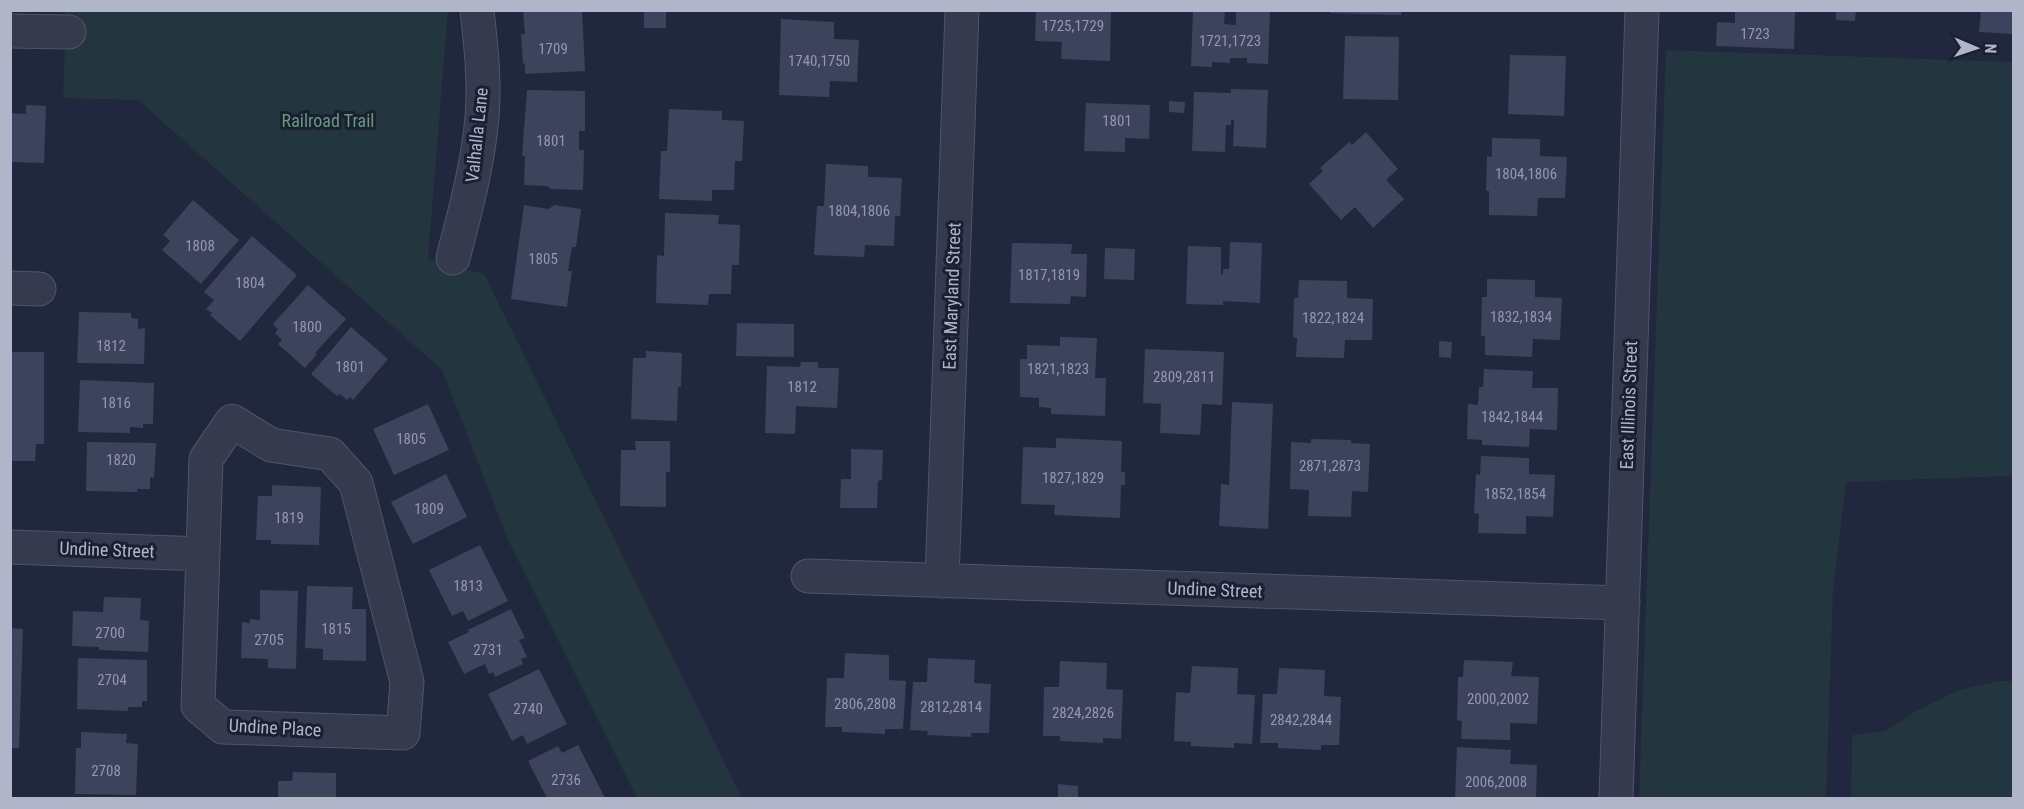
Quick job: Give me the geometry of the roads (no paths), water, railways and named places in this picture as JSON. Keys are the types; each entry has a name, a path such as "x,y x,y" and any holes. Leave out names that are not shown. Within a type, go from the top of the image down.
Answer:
{"street":[{"name":"Valhalla Lane","path":"453,258 472,183 482,116 483,71 477,10"},
{"name":"East Maryland Street","path":"942,581 962,10"},
{"name":"East Illinois Street","path":"1616,798 1642,10"},
{"path":"10,31 69,32"},
{"name":"Undine Place","path":"232,421 271,445 330,454 356,483 407,682 403,733 223,727 198,706 203,554 206,459 232,421"},
{"name":"Undine Street","path":"10,547 203,554"},
{"name":"Undine Street","path":"808,576 1623,603"}],"park label":[{"name":"Railroad Trail","path":"328,121"}]}
